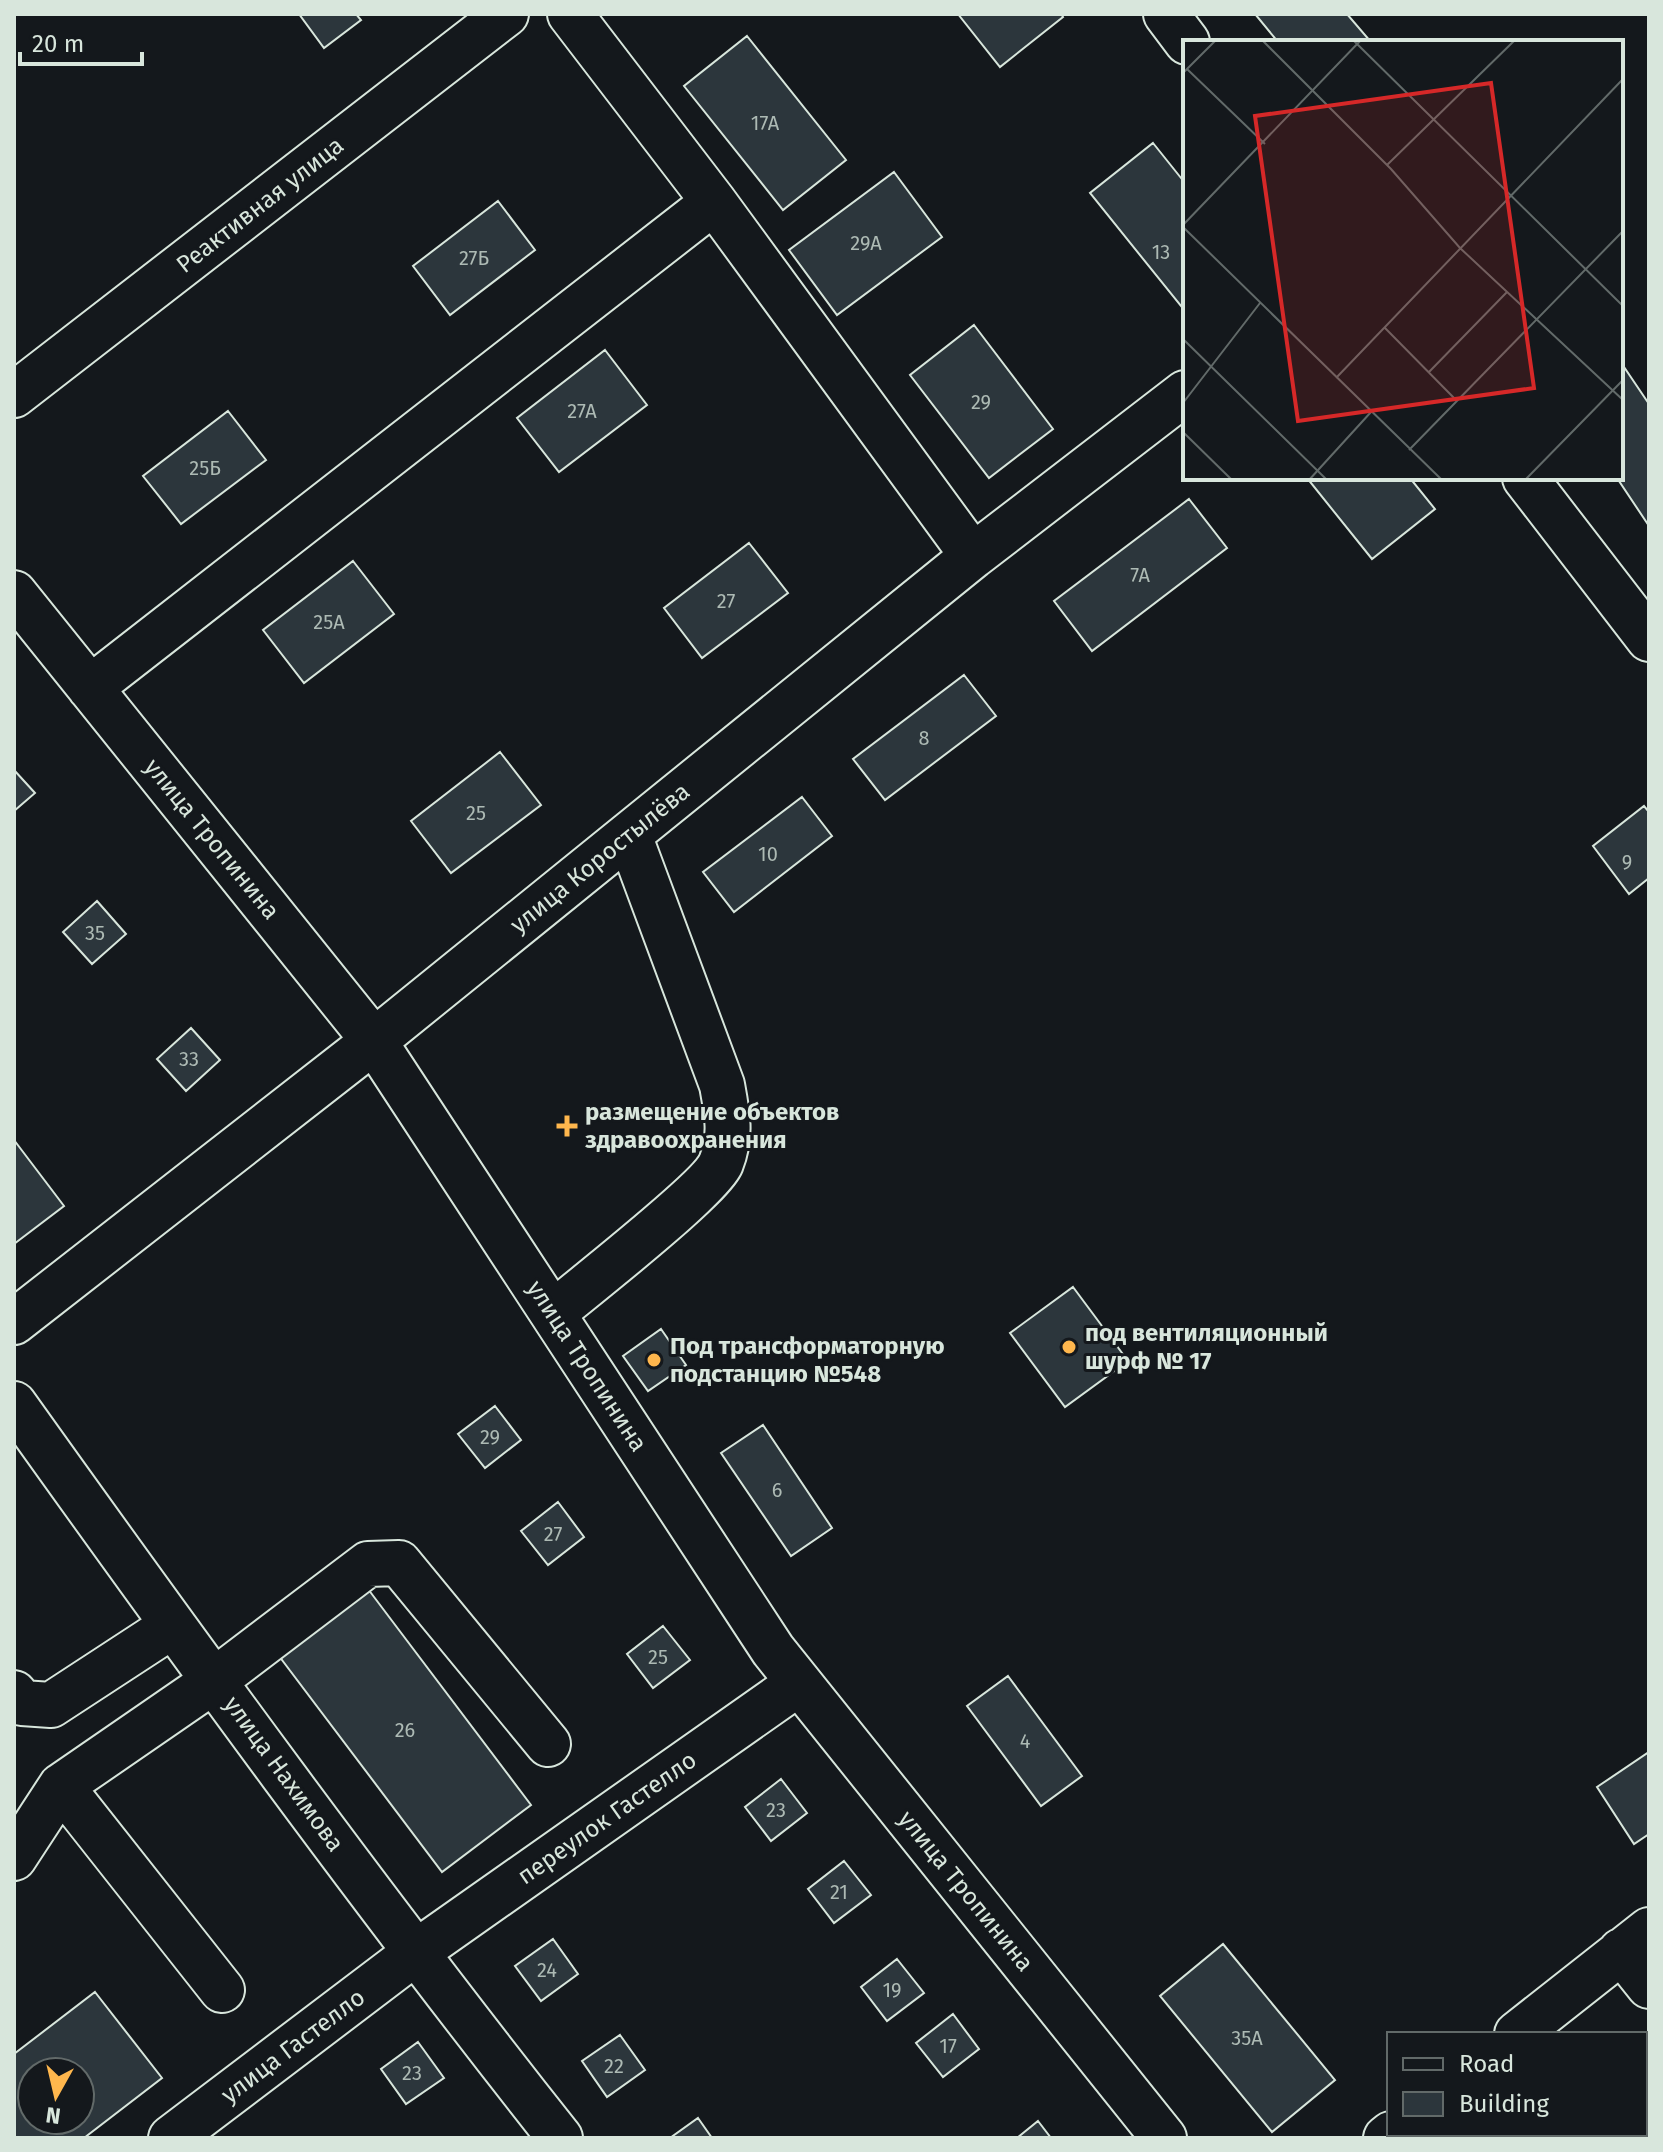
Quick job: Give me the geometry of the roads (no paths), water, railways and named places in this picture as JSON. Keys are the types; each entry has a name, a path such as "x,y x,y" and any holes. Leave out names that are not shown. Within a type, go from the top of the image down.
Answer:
{"street":[{"name":"Реактивная улица","path":"14,395 506,14"},
{"path":"570,14 714,202 973,556"},
{"path":"1166,14 1186,40"},
{"path":"90,688 714,202"},
{"name":"улица Коростылёва","path":"14,1322 374,1041 973,556 1183,395"},
{"path":"1527,480 1649,639"},
{"name":"улица Тропинина","path":"14,593 374,1041 773,1650 1164,2138"},
{"path":"553,1313 720,1166 730,1128 722,1085 629,835"},
{"name":"улица Нахимова","path":"14,1404 172,1626 415,1953 560,2138"},
{"path":"14,1858 61,1786 215,1680 368,1564 399,1563 548,1744"},
{"path":"14,1693 22,1703 51,1705 172,1626"},
{"name":"переулок Гастелло","path":"415,1953 799,1683"},
{"path":"61,1786 222,1990"},
{"path":"1520,2032 1635,1941 1649,1986"},
{"name":"улица Гастелло","path":"171,2138 415,1953"}],"place":[{"name":"размещение объектов здравоохранения","path":"567,1126"},
{"name":"под вентиляционный шурф № 17","path":"1069,1347"},
{"name":"Под трансформаторную подстанцию №548","path":"654,1360"}]}
